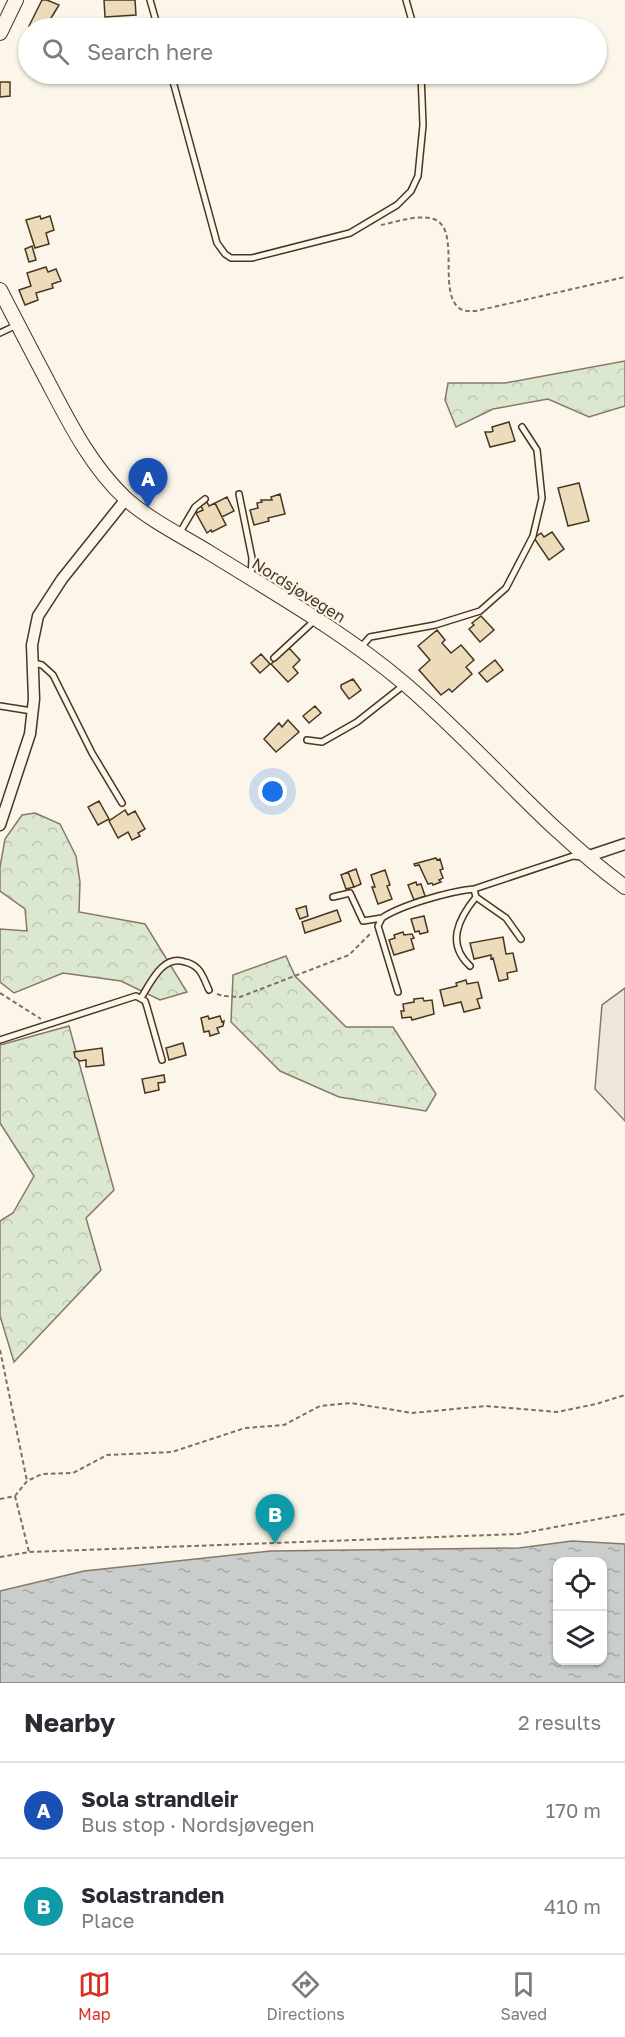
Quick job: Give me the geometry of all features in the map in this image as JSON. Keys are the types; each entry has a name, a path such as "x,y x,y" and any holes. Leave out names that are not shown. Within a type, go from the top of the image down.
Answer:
{"street":[{"path":"0,33 16,0"},
{"name":"Nordsjøvegen","path":"0,290 73,433 126,499 360,649 405,684 586,857 625,887"},
{"path":"0,825 23,759 34,711 33,630 38,616 46,600 126,499"},
{"path":"586,857 625,844"}],"lane":[{"path":"150,0 155,18"},
{"path":"406,0 411,18"},
{"path":"174,84 218,243 225,254 236,260 350,233 398,205 416,183 420,166 423,125 421,84"},
{"path":"0,333 18,325"},
{"path":"360,649 370,637 435,625 480,611 506,588 533,536 542,498 537,450 522,427"},
{"path":"239,494 252,558 251,579"},
{"path":"179,534 195,507 205,499"},
{"path":"274,658 316,619"},
{"path":"32,663 42,665 53,675 92,753 122,803"},
{"path":"307,740 322,742 340,732 357,722 405,684"},
{"path":"0,706 34,711"},
{"path":"333,897 350,893 363,921 382,918 423,901 474,889 573,856 586,857"},
{"path":"474,889 476,897 506,918 521,939"},
{"path":"470,966 460,957 456,941 462,918 476,897"},
{"path":"382,918 378,926 398,992"},
{"path":"141,998 159,971 166,963 174,960 192,964 199,970 209,990"},
{"path":"0,1040 128,998 141,998"},
{"path":"141,998 147,1006 162,1060"}],"path":[{"path":"380,226 410,219 427,218 438,221 444,227 447,238 454,303 459,309 466,311 477,311 625,277"},
{"path":"209,990 223,996 240,997 349,956 378,926"},
{"path":"0,993 49,1023"},
{"path":"0,1350 27,1481"},
{"path":"0,1499 15,1496 27,1481 42,1474 73,1473 107,1455 172,1452 245,1428 284,1425 320,1406 351,1403 412,1413 486,1406 557,1412 625,1395"},
{"path":"15,1496 29,1552"},
{"path":"0,1557 29,1552 518,1534 625,1514"}],"green space":[{"path":"625,361 625,406 589,417 548,399 493,409 456,427 445,400 448,383 505,383"},
{"path":"35,813 60,824 76,856 80,882 79,912 145,924 187,992 160,1000 121,981 63,973 14,993 0,982 0,929 27,931 25,909 0,891 0,867 5,839 22,815"},
{"path":"286,956 295,976 346,1027 393,1027 436,1094 426,1111 339,1097 280,1071 231,1022 233,975"},
{"path":"69,1026 114,1190 86,1218 101,1270 14,1362 0,1316 0,1221 13,1213 34,1176 0,1123 0,1045"}],"shaded area":[{"path":"625,988 625,1121 595,1089 602,1005"}],"water":[{"path":"572,1541 625,1544 625,1683 0,1683 0,1591 84,1571 271,1551 519,1548"}],"building":[{"path":"42,0 59,5 51,18 33,18"},
{"path":"104,0 135,0 136,15 105,17"},
{"path":"0,82 10,82 10,96 0,97"},
{"path":"40,216 41,219 50,216 54,230 46,233 49,244 35,248 26,220"},
{"path":"32,246 36,260 29,262 25,249"},
{"path":"46,267 48,272 56,269 61,281 52,284 53,288 36,293 38,300 25,305 19,290 31,286 27,273"},
{"path":"509,422 515,441 490,447 485,432 491,432 492,427"},
{"path":"579,483 589,521 568,526 558,488"},
{"path":"280,494 285,514 268,518 269,521 254,525 250,510 258,508 257,503 262,502 261,500 272,500 271,497"},
{"path":"227,497 234,511 222,517 215,503"},
{"path":"207,502 209,506 215,503 226,525 207,533 196,513 203,510 201,506"},
{"path":"552,532 564,549 549,560 534,538 541,533 544,537"},
{"path":"481,616 494,630 480,642 469,629 474,625 472,623"},
{"path":"437,630 445,640 442,643 451,653 461,645 474,660 466,667 472,674 452,692 449,689 441,695 419,670 430,660 418,646"},
{"path":"289,648 300,660 293,667 298,673 288,682 271,664"},
{"path":"261,654 270,664 260,673 251,663"},
{"path":"495,660 503,670 487,682 479,673"},
{"path":"353,679 361,690 349,699 341,685"},
{"path":"315,706 321,713 309,723 303,716"},
{"path":"288,720 299,732 276,752 264,739 279,723 282,727"},
{"path":"99,801 109,819 98,825 88,807"},
{"path":"125,810 128,815 135,811 145,829 138,833 140,836 132,840 128,832 118,838 109,821"},
{"path":"440,859 443,878 439,880 441,882 428,884 419,865 414,864"},
{"path":"356,869 361,884 354,887 348,872"},
{"path":"385,870 390,885 387,886 392,899 378,904 372,887 375,887 371,875"},
{"path":"348,872 354,887 346,889 341,875"},
{"path":"416,882 417,885 421,884 425,896 414,900 408,885"},
{"path":"306,906 308,916 300,919 296,909"},
{"path":"337,910 341,921 305,933 302,922"},
{"path":"424,916 428,932 420,934 419,931 415,932 411,919"},
{"path":"403,932 404,935 412,934 414,949 394,955 389,940 395,938 394,935"},
{"path":"503,937 506,954 513,953 517,971 507,973 508,979 499,981 491,955 474,959 470,943"},
{"path":"466,980 467,984 478,982 482,998 477,999 480,1008 464,1012 461,1002 444,1006 440,990 457,986 456,983"},
{"path":"423,998 424,1001 432,1000 434,1014 412,1020 411,1017 402,1018 403,1004"},
{"path":"208,1016 209,1019 220,1016 222,1022 224,1021 223,1026 217,1028 219,1033 210,1036 209,1031 204,1032 201,1018"},
{"path":"183,1043 186,1055 169,1060 166,1048"},
{"path":"102,1048 104,1065 86,1067 86,1060 80,1061 75,1057 74,1052"},
{"path":"164,1075 165,1082 158,1083 159,1090 145,1093 142,1079"}],"place":[{"name":"Sola strandleir","path":"148,508"},
{"name":"Solastranden","path":"275,1544"}]}
